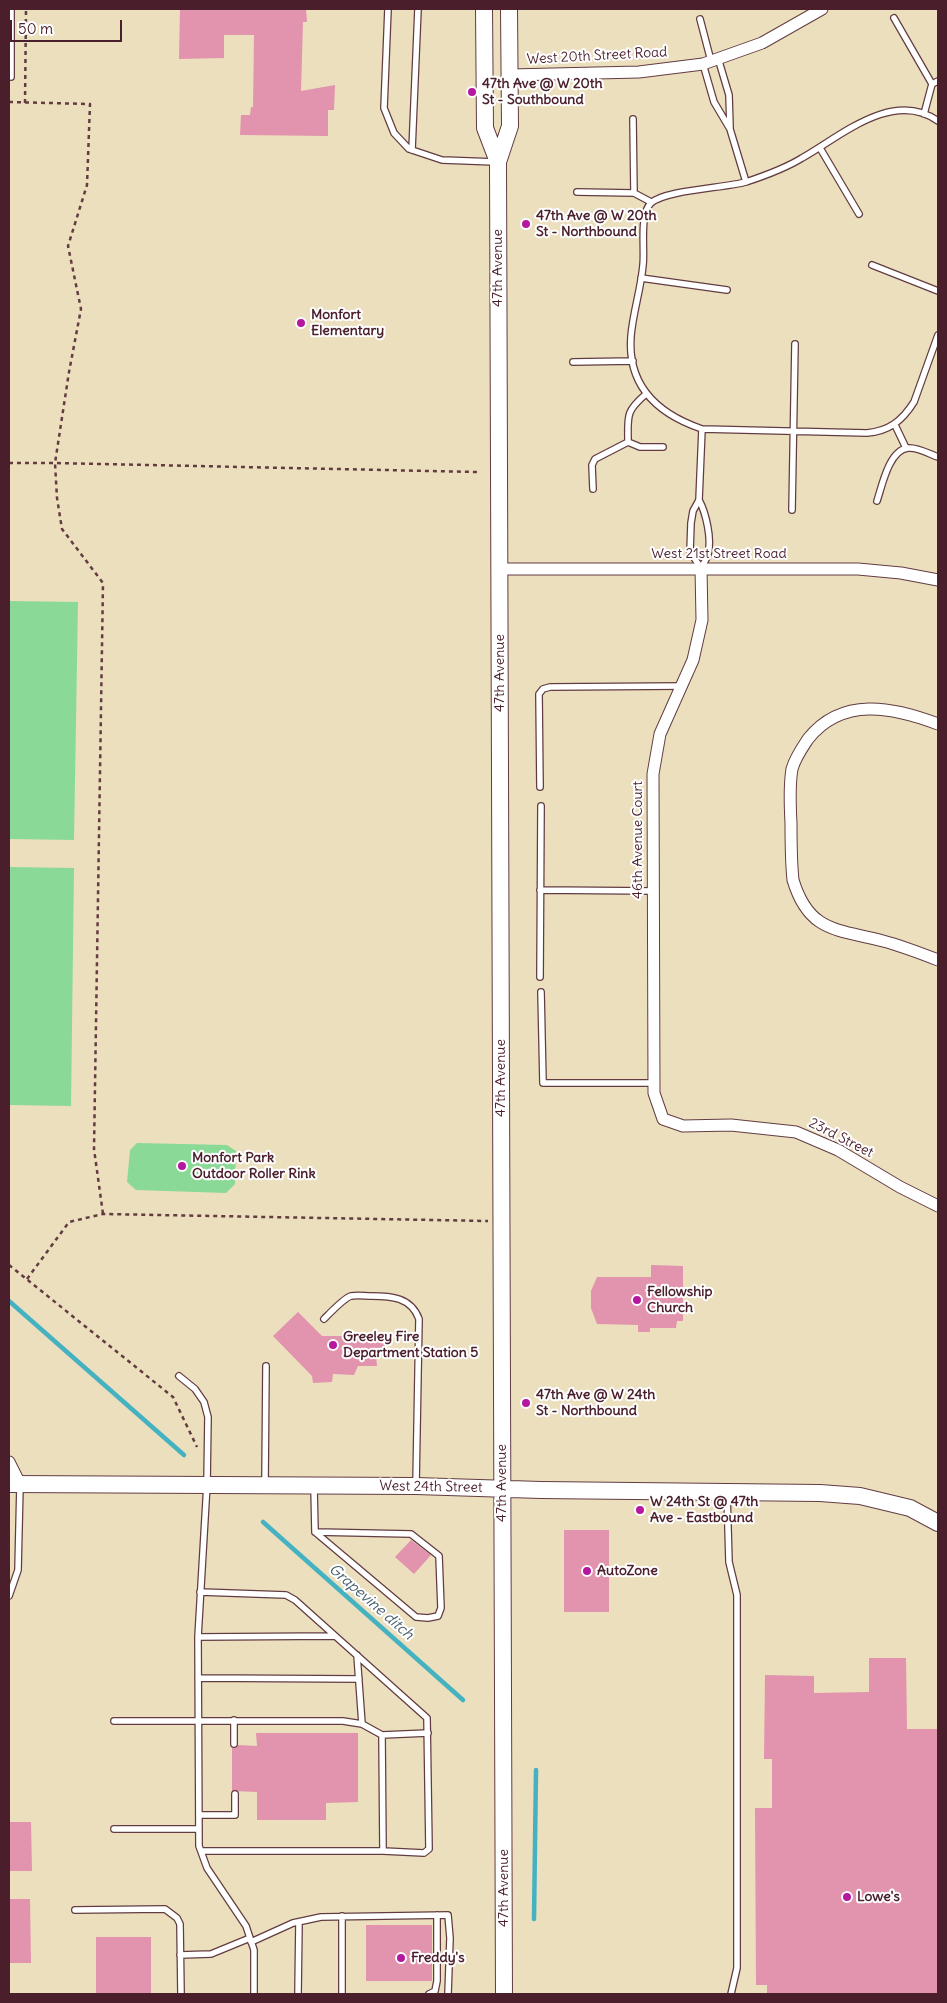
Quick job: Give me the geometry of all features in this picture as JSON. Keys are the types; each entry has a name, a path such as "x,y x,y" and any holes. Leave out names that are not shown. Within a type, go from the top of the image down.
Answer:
{"main road":[{"name":"47th Avenue","path":"484,9 485,128 498,162"},
{"name":"47th Avenue","path":"504,1994 498,162 510,126 509,9"},
{"name":"West 24th Street","path":"14,1484 416,1486 541,1490 802,1492 860,1496 910,1508 938,1524"}],"street":[{"name":"West 20th Street Road","path":"510,75 639,72 711,61 762,43 822,9"},
{"name":"46th Avenue Court","path":"663,1119 654,1093 653,774 660,734 693,660 702,620 701,568"},
{"name":"West 21st Street Road","path":"499,569 858,569 900,573 938,580"},
{"path":"938,724 896,711 879,708 863,708 837,716 814,732 804,744 793,767 790,786 793,880 796,892 805,907 821,923 838,932 881,940 938,960"},
{"name":"23rd Street","path":"663,1119 683,1126 731,1124 796,1132 838,1150 900,1187 938,1206"},
{"path":"9,1462 14,1484"}],"lane":[{"path":"11,9 11,77"},
{"path":"388,9 384,108 394,133 409,149 442,160 498,162"},
{"path":"412,150 418,9"},
{"path":"894,18 932,84"},
{"path":"700,19 711,61 714,102 730,129 746,182"},
{"path":"711,61 729,95 730,129"},
{"path":"924,114 932,84 938,80"},
{"path":"938,121 924,114 899,110 885,112 871,118 799,160 746,182 677,193 660,197 652,202 646,214 641,278 631,336 637,379 646,394 671,415 686,424 702,429 867,433 882,432 903,418 914,402 938,335"},
{"path":"633,119 634,193"},
{"path":"820,148 859,214"},
{"path":"577,192 634,193 652,202"},
{"path":"872,265 938,291"},
{"path":"641,278 727,290"},
{"path":"792,510 795,344"},
{"path":"573,362 633,361"},
{"path":"628,442 628,416 632,406 646,394"},
{"path":"895,425 906,448"},
{"path":"699,500 705,512 708,527 708,554 701,568 690,552 693,511 699,500 702,429"},
{"path":"593,489 592,465 595,459 628,442 640,447 663,447"},
{"path":"877,501 892,459 906,448 938,457"},
{"path":"540,787 539,694 543,689 550,687 682,686"},
{"path":"540,977 541,806"},
{"path":"540,890 654,891"},
{"path":"542,992 543,1083 654,1083"},
{"path":"324,1319 350,1296 388,1296 401,1299 416,1310 419,1319 416,1486"},
{"path":"265,1485 266,1366"},
{"path":"179,1376 200,1395 208,1417 207,1484 198,1637 199,1829 201,1851 207,1868 246,1926 254,1950 254,1994"},
{"path":"9,1596 18,1570 14,1484"},
{"path":"314,1485 315,1532 416,1617 428,1618 438,1616 441,1608 439,1556 411,1534 315,1532"},
{"path":"727,1491 729,1562 737,1596 737,1968 731,1994"},
{"path":"200,1592 286,1596 295,1600 426,1718 428,1733 429,1848 424,1853 382,1851 201,1851"},
{"path":"198,1637 335,1636"},
{"path":"357,1656 362,1724"},
{"path":"198,1678 359,1679"},
{"path":"234,1720 234,1744"},
{"path":"114,1721 343,1721 362,1724 382,1735 428,1733"},
{"path":"382,1735 382,1851"},
{"path":"199,1815 235,1815 235,1794"},
{"path":"114,1829 199,1829"},
{"path":"75,1910 165,1909 177,1918 180,1924 181,1994"},
{"path":"429,1994 435,1991 437,1981 437,1915"},
{"path":"180,1955 211,1954 299,1922 321,1917 448,1915 450,1938 448,1994"},
{"path":"342,1916 342,1994"},
{"path":"298,1994 299,1922"}],"path":[{"path":"25,102 26,9"},
{"path":"9,102 90,104 87,185 68,246 81,309 55,463 57,498 62,528 103,583 94,1149 103,1214"},
{"path":"9,464 55,463 477,472"},
{"path":"27,1279 69,1222 103,1214 501,1221"},
{"path":"9,1265 173,1397 198,1450"}],"green space":[{"path":"9,601 78,602 74,840 9,839"},
{"path":"9,867 74,868 71,1106 9,1105"},
{"name":"Monfort Park Outdoor Roller Rink","path":"137,1143 227,1145 236,1151 235,1184 226,1193 136,1190 127,1182 130,1150"}],"building":[{"path":"180,9 306,9 307,22 303,22 301,91 335,85 334,110 328,110 328,136 240,135 241,115 250,115 251,107 253,107 254,35 224,35 224,58 179,59"},
{"name":"Fellowship Church","path":"651,1265 683,1266 683,1321 677,1321 676,1328 650,1328 650,1332 638,1332 638,1325 597,1324 591,1308 591,1291 597,1277 651,1277"},
{"name":"Greeley Fire Department Station 5","path":"298,1312 322,1336 385,1336 384,1354 376,1354 377,1366 358,1366 354,1375 333,1374 332,1382 313,1383 312,1376 273,1336"},
{"name":"AutoZone","path":"564,1530 609,1530 609,1612 564,1612"},
{"path":"411,1540 431,1555 414,1574 395,1557"},
{"name":"Lowe's","path":"869,1658 906,1658 907,1729 938,1729 938,1994 767,1994 767,1985 756,1985 755,1808 772,1808 772,1759 764,1759 765,1675 814,1676 814,1693 869,1692"},
{"path":"256,1733 358,1733 358,1802 326,1803 326,1820 257,1820 257,1792 232,1791 232,1748 236,1748 238,1745 257,1746"},
{"path":"9,1822 31,1822 32,1871 9,1871"},
{"path":"9,1899 30,1899 31,1963 9,1963"},
{"path":"366,1925 432,1925 432,1981 366,1981"},
{"path":"96,1937 151,1937 151,1994 96,1994"}],"waterway":[{"name":"Grapevine ditch","path":"9,1301 184,1455"},
{"name":"Grapevine ditch","path":"263,1522 463,1700"},
{"name":"Grapevine ditch","path":"534,1919 536,1770"}],"place":[{"name":"47th Ave @ W 20th St - Southbound","path":"472,92"},
{"name":"47th Ave @ W 20th St - Northbound","path":"526,224"},
{"name":"Monfort Elementary","path":"301,323"},
{"name":"Monfort Park Outdoor Roller Rink","path":"182,1166"},
{"name":"Fellowship Church","path":"637,1300"},
{"name":"Greeley Fire Department Station 5","path":"333,1345"},
{"name":"47th Ave @ W 24th St - Northbound","path":"526,1403"},
{"name":"W 24th St @ 47th Ave - Eastbound","path":"640,1510"},
{"name":"AutoZone","path":"587,1571"},
{"name":"Lowe's","path":"847,1897"},
{"name":"Freddy's","path":"401,1958"}]}
